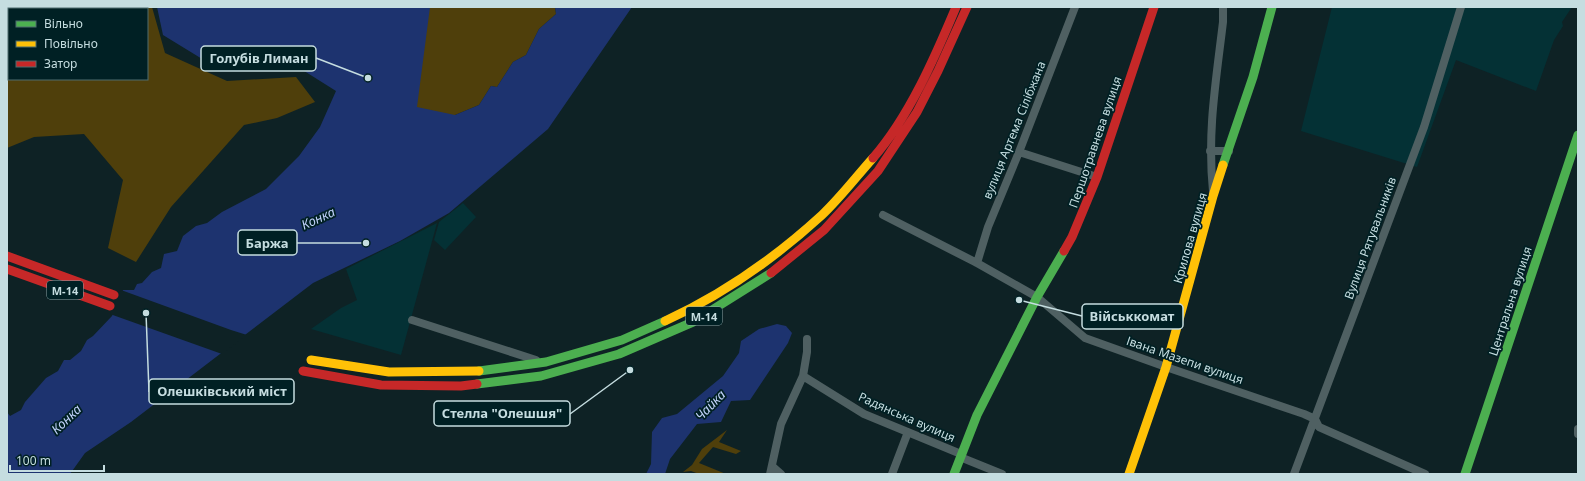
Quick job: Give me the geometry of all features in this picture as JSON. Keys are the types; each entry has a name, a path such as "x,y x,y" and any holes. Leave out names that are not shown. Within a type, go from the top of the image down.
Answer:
{"main road":[{"name":"М-14","path":"311,360 339,367 386,374 435,376 481,372 542,362 586,352 645,332 690,311 771,259 810,226 874,156 899,120 921,84 956,7"},
{"name":"М-14","path":"303,371 350,381 409,387 500,382 557,373 586,366 643,345 690,324 738,296 787,261 828,226 878,171 922,104 942,67 967,7"},
{"name":"Першотравнева вулиця","path":"954,474 977,415 1037,298 1072,237 1097,178 1154,7"},
{"name":"Крилова вулиця","path":"1128,474 1166,367 1214,196 1253,77 1272,7"},
{"name":"Центральна вулиця","path":"1465,474 1578,135"},
{"name":"М-14","path":"7,256 114,295"},
{"name":"М-14","path":"7,269 110,306"}],"street":[{"name":"вулиця Артема Сілібжана","path":"977,263 988,227 1019,152 1075,7"},
{"path":"1214,196 1210,151 1210,123 1223,22 1223,7"},
{"name":"Вулиця Рятувальників","path":"1294,474 1424,127 1461,7"},
{"path":"1210,151 1229,151"},
{"path":"1019,152 1097,178"},
{"name":"Івана Мазепи вулиця","path":"883,215 977,263 1037,298 1086,338 1166,367 1226,386 1315,419 1319,427 1425,474"},
{"path":"412,320 542,362"},
{"path":"781,474 772,470 781,424 803,376 807,352 807,339"},
{"name":"Радянська вулиця","path":"803,376 864,414 1002,474"},
{"path":"1578,429 1578,434"},
{"path":"892,474 908,432"}],"shaded area":[{"path":"7,7 152,7 165,53 227,81 296,77 315,102 277,118 244,125 171,207 136,262 108,248 123,180 84,134 34,137 7,148"},
{"path":"366,7 555,7 556,14 539,29 526,55 513,62 497,87 491,86 479,105 455,115 370,118"},
{"path":"1332,7 1572,7 1562,22 1563,26 1554,40 1536,91 1456,60 1417,167 1301,131"},
{"path":"463,203 476,217 445,250 434,240 439,222"},
{"path":"437,223 401,355 311,329 341,308 357,300 346,269"},
{"path":"727,430 719,442 741,451 736,454 713,447 699,463 726,474 699,474 691,471 683,472 692,465 702,449"}],"water":[{"name":"Конка","path":"157,7 430,7 417,107 455,115 479,105 491,86 497,87 513,62 526,55 539,29 556,14 555,7 632,7 548,129 449,213 400,241 313,283 131,422 85,453 70,474 7,474 7,412 10,416 21,410 25,402 46,378 58,371 64,360 70,360 81,351 87,340 93,336 112,316 123,290 134,290 137,284 142,283 152,272 161,268 164,254 177,251 183,236 196,226 207,223 222,212 266,189 299,156 320,127 336,91 282,57 212,65 163,35"},
{"name":"Чайка","path":"777,324 786,326 792,333 788,343 750,400 731,401 721,422 697,424 670,459 665,474 646,474 651,464 652,432 662,418 677,414 723,376 739,353 741,341 759,329"}],"pier":[{"path":"121,290 247,335 222,354 110,314"}],"traffic: fast":[{"path":"1223,165 1253,77 1272,7"},
{"path":"1465,474 1578,135"},
{"path":"954,474 977,415 1037,297 1064,251"},
{"path":"477,384 541,376 619,354 693,322 771,273"},
{"path":"479,371 546,362 622,340 665,321"}],"traffic: slow":[{"path":"665,321 707,300 767,261 822,215 842,195 873,158"},
{"path":"1129,474 1166,367 1213,196 1223,165"},
{"path":"311,360 389,372 479,371"}],"traffic: jam":[{"path":"873,158 886,142 910,105 930,66 956,7"},
{"path":"771,273 824,230 878,171 917,112 938,71 967,7"},
{"path":"1064,251 1072,237 1097,177 1154,7"},
{"path":"7,256 114,295"},
{"path":"7,269 110,306"},
{"path":"303,371 381,385 461,386 477,384"}],"place":[{"name":"Голубів Лиман","path":"368,78"},
{"name":"Баржа","path":"366,243"},
{"name":"Військкомат","path":"1019,300"},
{"name":"Олешківський міст","path":"146,313"},
{"name":"Стелла \"Олешшя\"","path":"630,370"}]}
